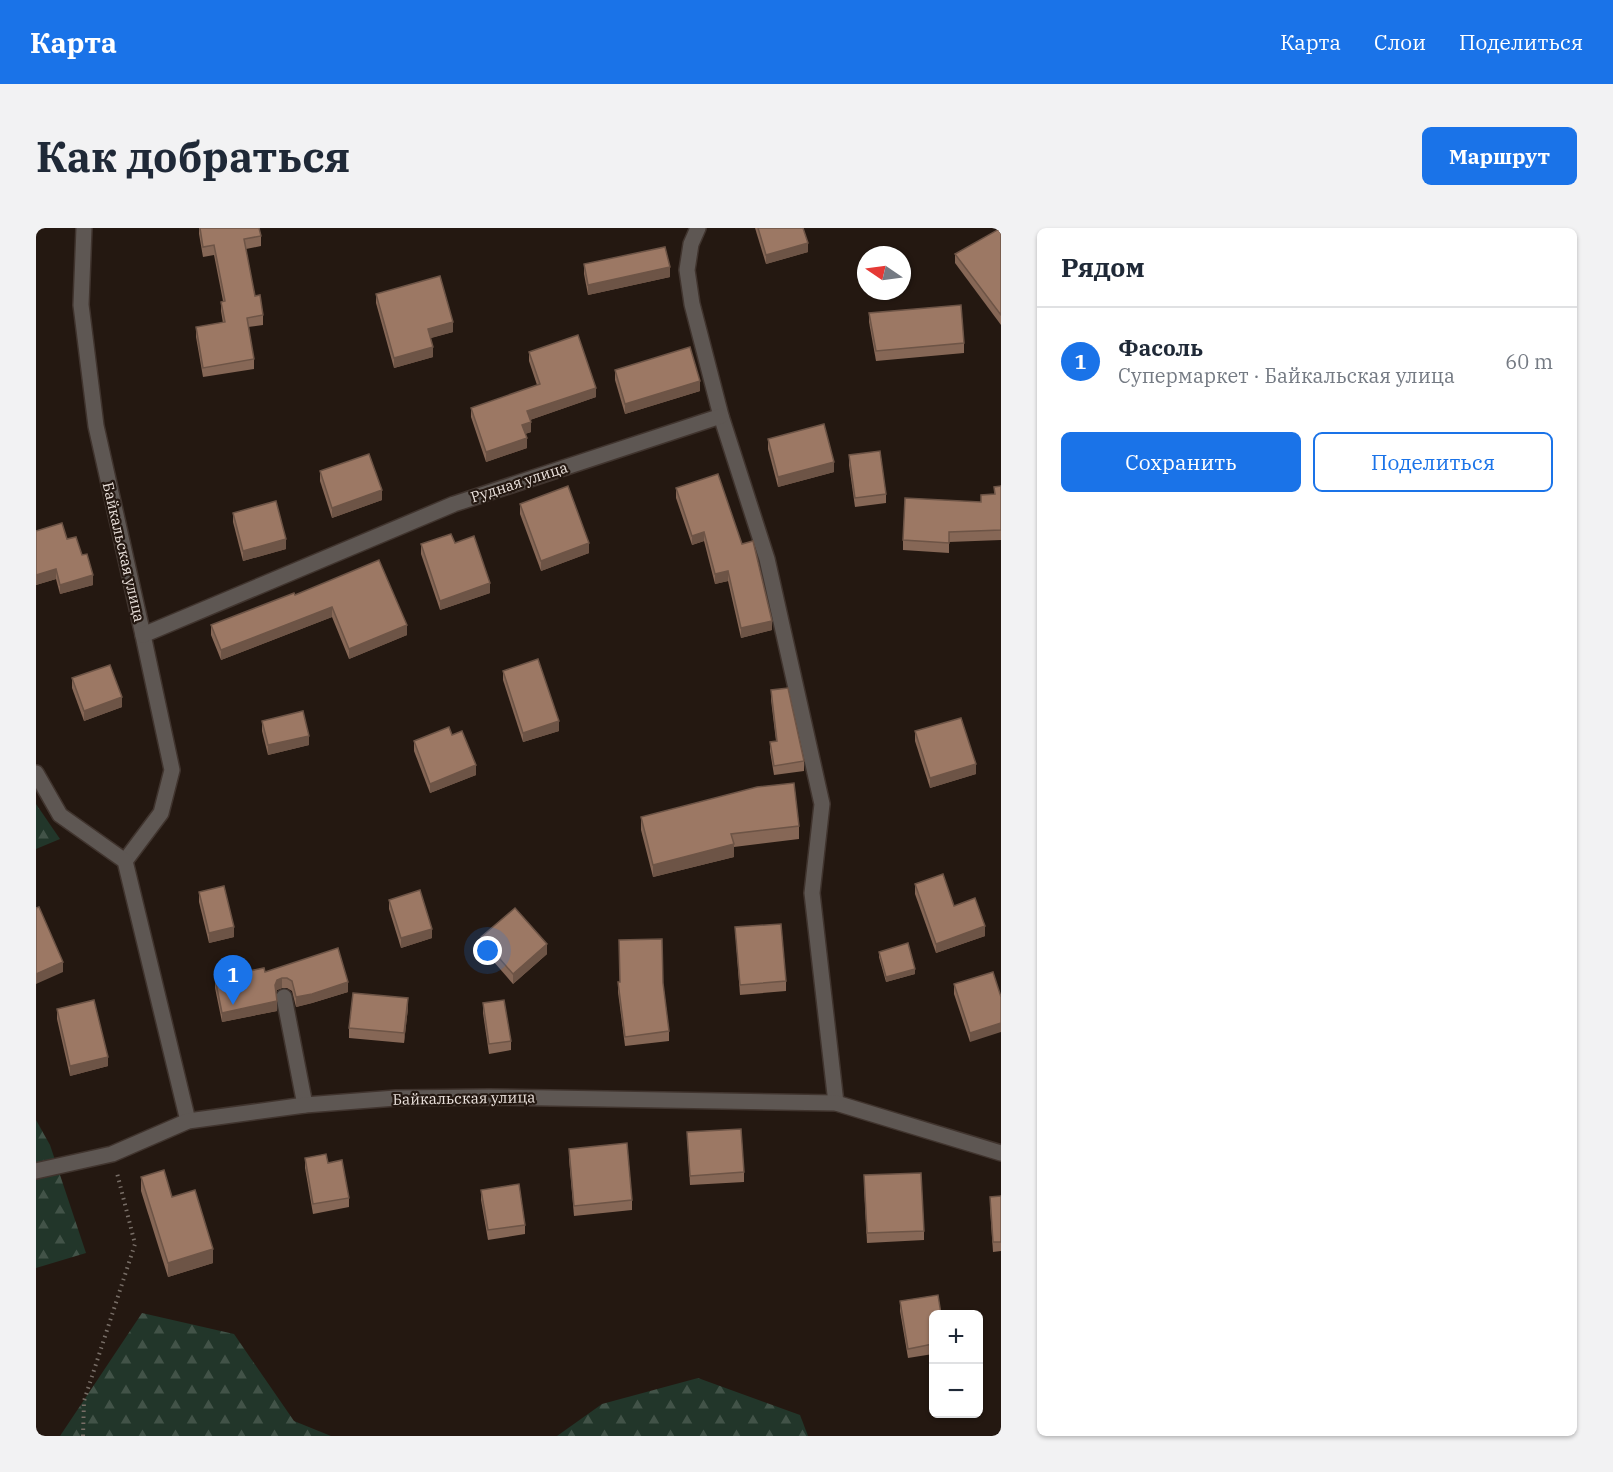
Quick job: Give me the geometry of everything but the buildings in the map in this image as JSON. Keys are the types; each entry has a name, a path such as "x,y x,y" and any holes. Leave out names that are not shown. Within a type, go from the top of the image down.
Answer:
{"street":[{"name":"Байкальская улица","path":"84,228 81,305 96,426 172,770 161,813 125,861"},
{"path":"698,228 691,244 687,270 692,304 721,416 767,559 822,804 812,893 836,1103"},
{"name":"Рудная улица","path":"143,635 454,504 721,416"},
{"path":"36,773 60,815 125,861 188,1121"},
{"path":"284,997 305,1105"},
{"name":"Байкальская улица","path":"36,1171 112,1154 188,1121 305,1105 396,1098 489,1097 836,1103 1001,1153"}],"path":[{"path":"83,1436 84,1401 135,1244 112,1154"}],"green space":[{"path":"36,804 60,839 36,849"},
{"path":"36,1120 50,1145 86,1253 36,1268"},
{"path":"142,1313 234,1334 294,1421 331,1436 60,1436"},
{"path":"698,1378 800,1415 808,1436 557,1436 602,1404"}],"place":[{"name":"Фасоль","path":"233,1005"}]}
